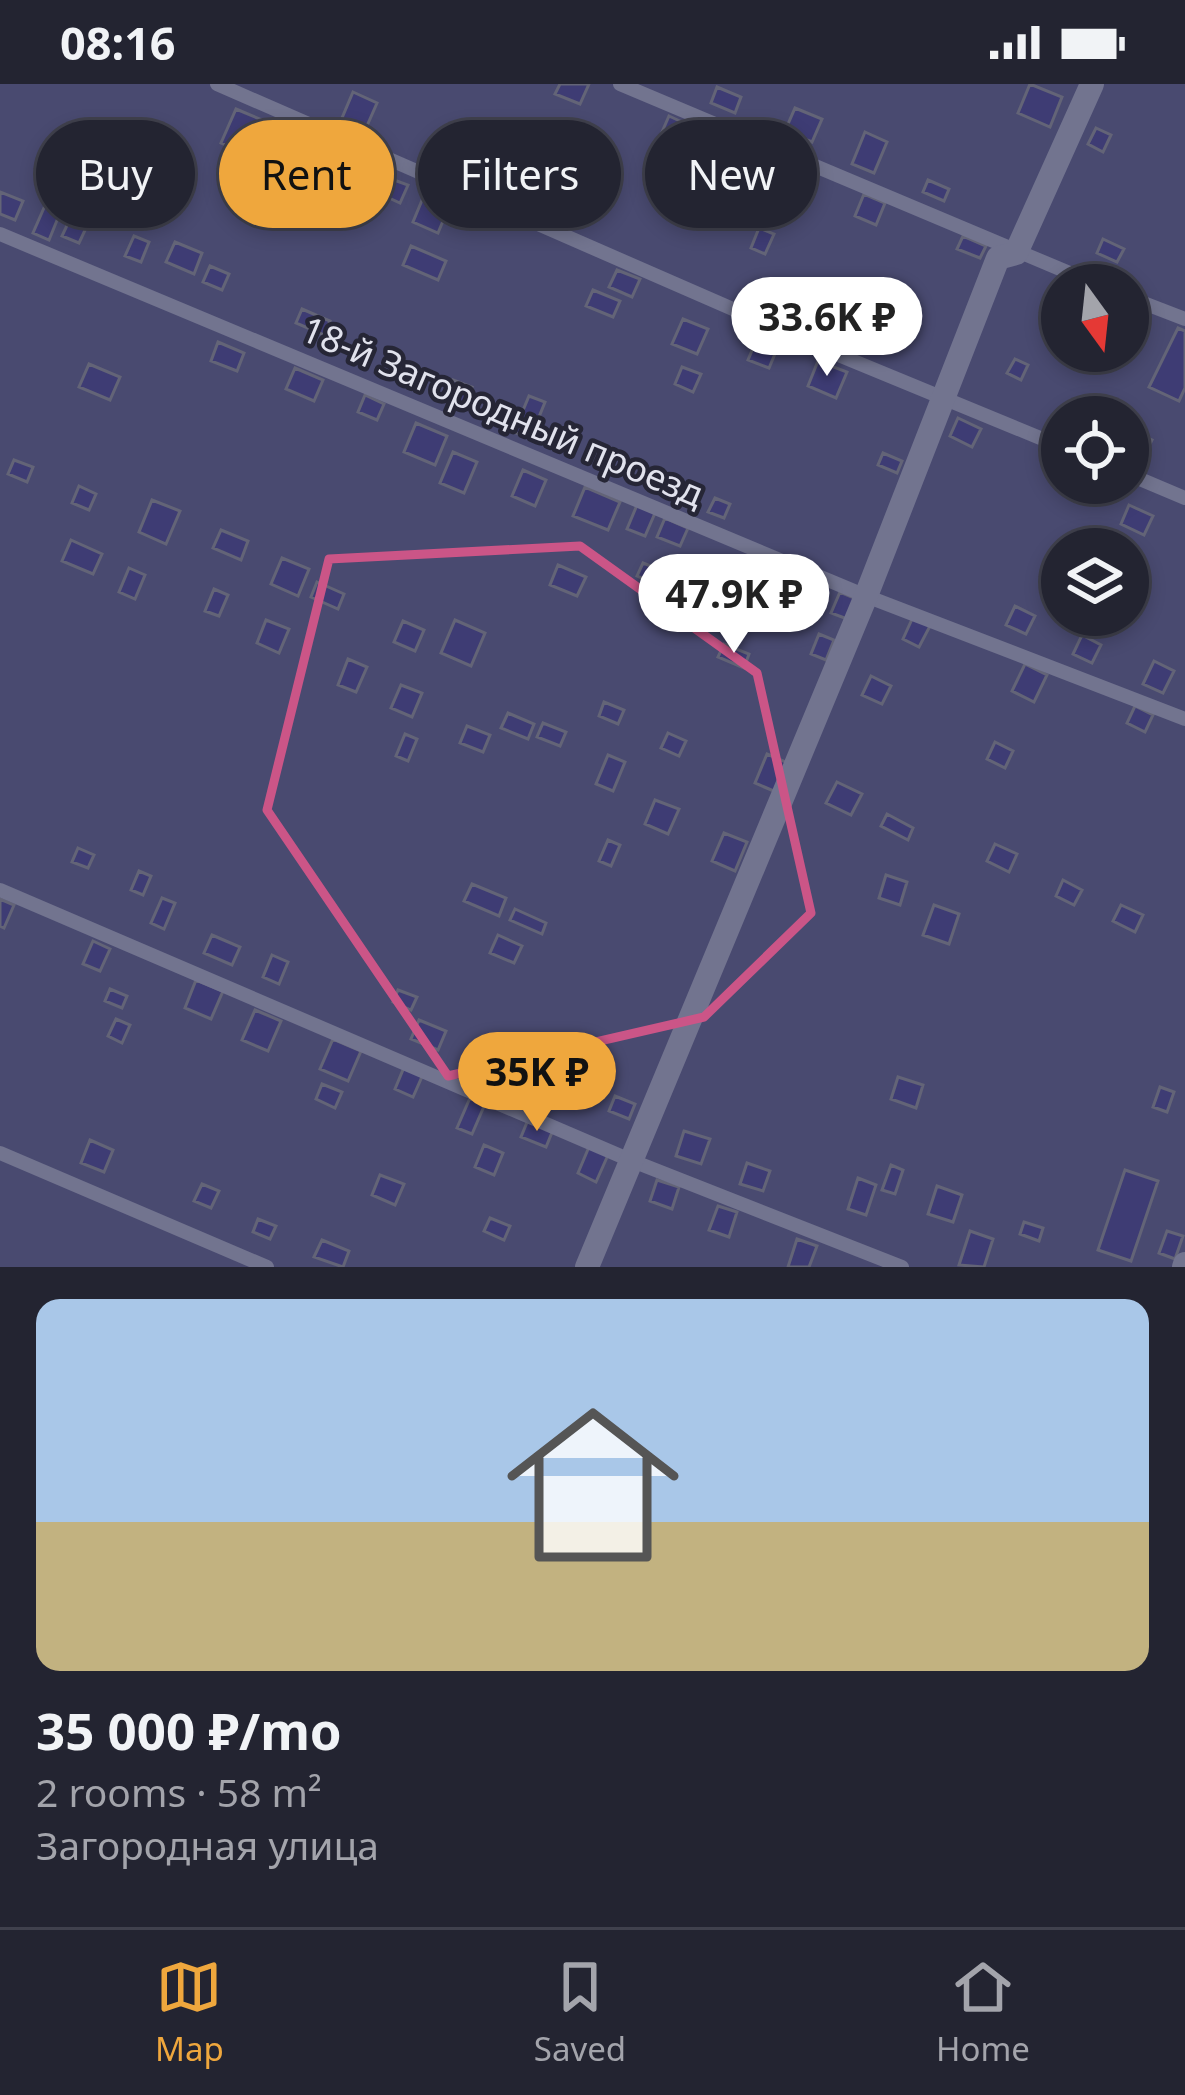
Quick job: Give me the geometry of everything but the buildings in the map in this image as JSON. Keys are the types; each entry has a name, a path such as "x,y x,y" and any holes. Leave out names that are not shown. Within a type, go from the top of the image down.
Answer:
{"street":[{"path":"587,1267 866,596 998,258 1016,253 1092,84"}],"lane":[{"path":"217,84 1041,438"},
{"path":"620,84 1044,264"},
{"name":"18-й Загородный проезд","path":"0,234 866,596 1185,719"},
{"path":"1149,305 1185,319"},
{"path":"1149,483 1185,498"},
{"path":"0,890 630,1160 902,1267"},
{"path":"0,1153 267,1267"}],"highlighted area":[{"path":"580,546 757,673 811,913 704,1017 448,1076 267,810 329,559"}],"shaded area":[{"path":"0,84 1185,84 1185,1267 0,1267"}]}
